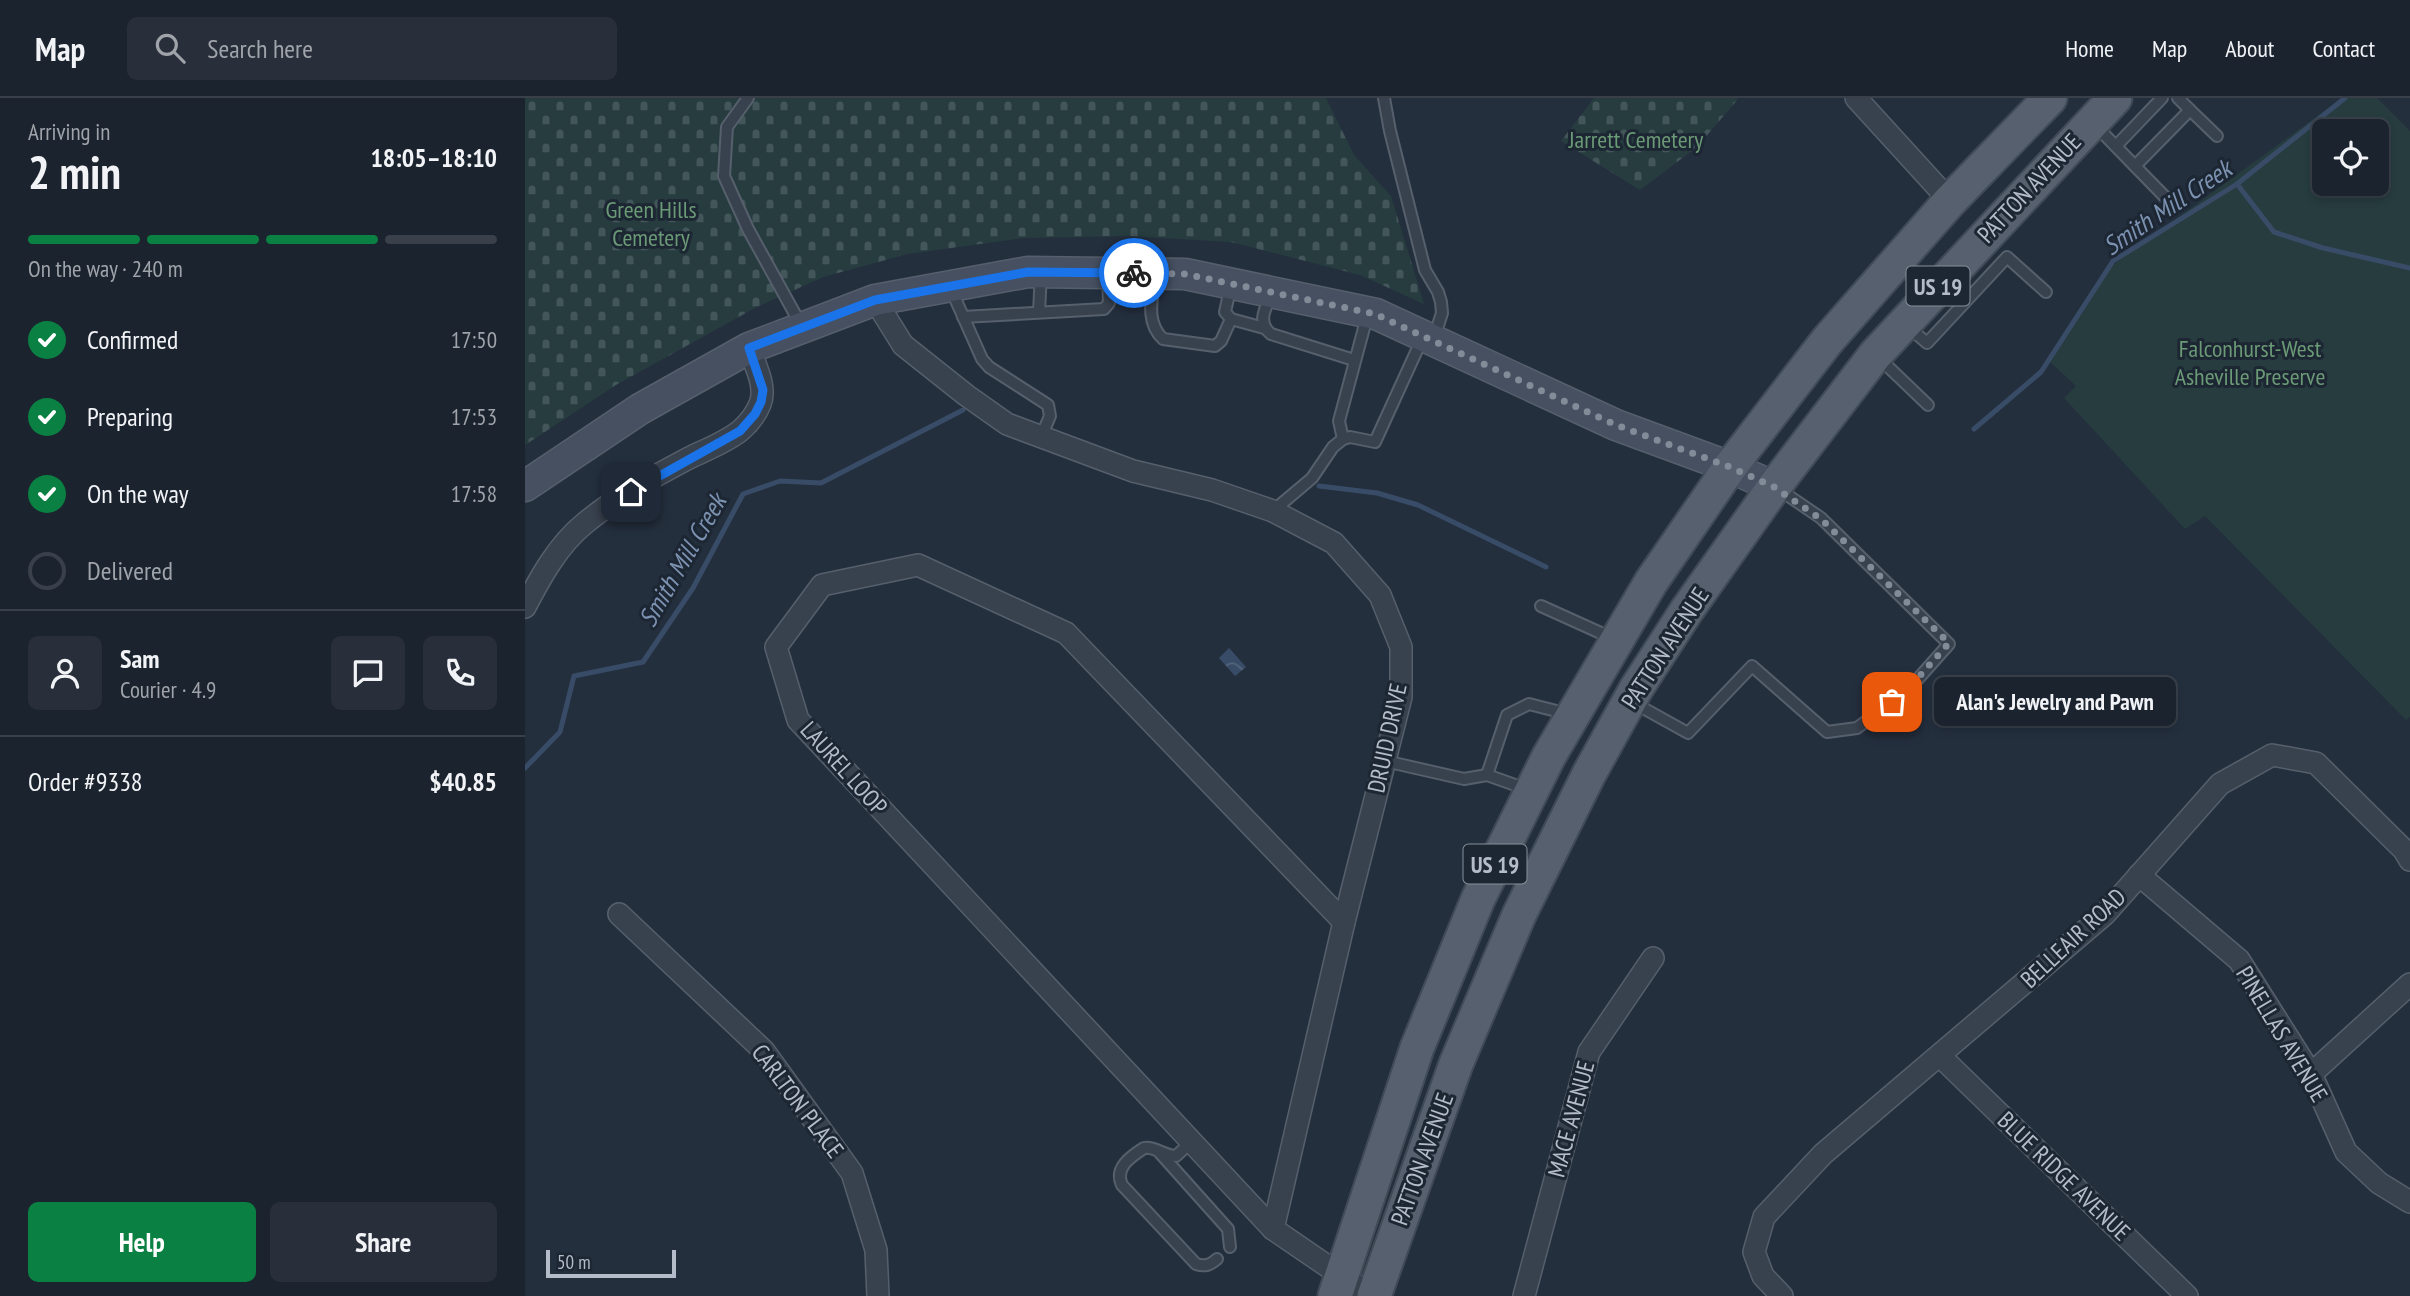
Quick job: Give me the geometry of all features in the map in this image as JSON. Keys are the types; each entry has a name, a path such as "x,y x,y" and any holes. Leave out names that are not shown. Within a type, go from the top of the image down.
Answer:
{"main road":[{"name":"PATTON AVENUE","path":"1338,1285 1417,1048 1478,899 1573,715 1651,582 1730,467 1827,341 1950,201 2050,98"},
{"name":"PATTON AVENUE","path":"1373,1296 1456,1064 1519,915 1589,774 1629,701 1687,610 1774,487 1875,355 1904,323 1940,306 1966,279 1995,247 2092,122 2115,98"},
{"path":"525,486 640,409 749,348 875,300 1028,272 1041,272 1185,274 1368,312 1616,425 1730,467 1774,487"}],"street":[{"path":"1856,98 1950,201"},
{"name":"DRUID DRIVE","path":"875,300 903,345 1007,424 1133,471 1212,490 1273,510 1334,543 1380,595 1401,648 1401,697 1344,922 1273,1229"},
{"path":"525,607 557,554 582,526 612,503 740,431 755,414 763,390 749,348"},
{"name":"LAUREL LOOP","path":"1273,1229 798,720 776,647 822,585 918,565 1066,633 1344,922"},
{"name":"BELLEAIR ROAD","path":"1782,1296 1763,1276 1755,1252 1764,1217 1823,1154 2105,914 2220,784 2272,755 2316,763 2404,850 2410,860"},
{"name":"PINELLAS AVENUE","path":"2139,875 2239,960 2311,1074 2346,1152 2379,1183 2410,1202"},
{"name":"CARLTON PLACE","path":"619,914 764,1051 852,1173 876,1250 878,1296"},
{"name":"MACE AVENUE","path":"1524,1296 1589,1052 1653,958"},
{"path":"2311,1074 2410,984"},
{"name":"BLUE RIDGE AVENUE","path":"1940,1055 2187,1296"},
{"path":"1273,1229 1338,1285 1373,1296"}],"lane":[{"path":"748,98 727,127 725,176 748,229 802,327"},
{"path":"1273,510 1312,478 1333,447 1343,439 1350,437 1375,442 1442,313 1438,292 1425,270 1384,98"},
{"path":"2116,146 2162,98"},
{"path":"2178,98 2217,136"},
{"path":"2134,166 2190,110"},
{"path":"2092,122 2167,199"},
{"path":"1995,247 2046,292"},
{"path":"1039,312 1041,272"},
{"path":"963,317 1107,307 1108,273"},
{"path":"1156,273 1151,307 1153,326 1163,338 1215,346 1221,341 1231,319"},
{"path":"1231,284 1225,307 1225,312 1231,319 1354,360"},
{"path":"950,286 982,359 989,367 1048,405 1050,416 1041,438"},
{"path":"1264,328 1263,315 1272,292"},
{"path":"1343,439 1339,421 1368,312"},
{"path":"1875,355 1928,405"},
{"path":"1629,701 1688,733 1752,666 1827,732 1857,728 1909,688 1949,643 1821,519 1774,487"},
{"path":"1542,606 1617,640"},
{"path":"1487,775 1507,715 1529,704 1573,715"},
{"path":"1385,761 1464,779 1487,775 1532,791"},
{"path":"1191,1142 1176,1156 1160,1153 1149,1147 1138,1152 1118,1173 1122,1185 1196,1264 1210,1265 1217,1259"},
{"path":"1160,1153 1228,1229 1230,1247"}],"green space":[{"name":"Green Hills Cemetery","path":"525,98 1326,98 1354,155 1391,196 1424,304 1360,275 1231,242 1128,236 1024,238 908,254 823,277 755,308 616,385 525,445"},
{"name":"Jarrett Cemetery","path":"1594,98 1738,99 1697,147 1640,190 1561,141"},
{"name":"Falconhurst-West Asheville Preserve","path":"2342,98 2377,98 2410,131 2410,717 2406,720 2205,516 2185,529 2064,398 2076,386 2049,361 2106,270 2312,120 2312,196 2389,196 2389,119 2313,119"}],"water":[{"path":"1229,648 1246,667 1235,676 1219,658"}],"waterway":[{"name":"Smith Mill Creek","path":"1974,429 2041,372 2113,261 2237,184 2345,98"},
{"path":"2237,184 2274,232 2323,248 2410,268"},
{"name":"Smith Mill Creek","path":"525,768 560,732 574,676 643,662 693,588 743,494 780,481 821,483 963,410"},
{"name":"Smith Mill Creek","path":"1319,486 1377,493 1418,505 1546,567"}],"way so far":[{"path":"1134,273 1185,274 1375,314 1616,425 1730,467 1774,487 1821,519 1949,643 1909,688 1892,702"}],"place":[{"name":"Alan's Jewelry and Pawn","path":"1892,702"}],"route":[{"path":"631,492 740,431 755,414 763,390 749,348 875,300 1028,272 1134,273"}]}
